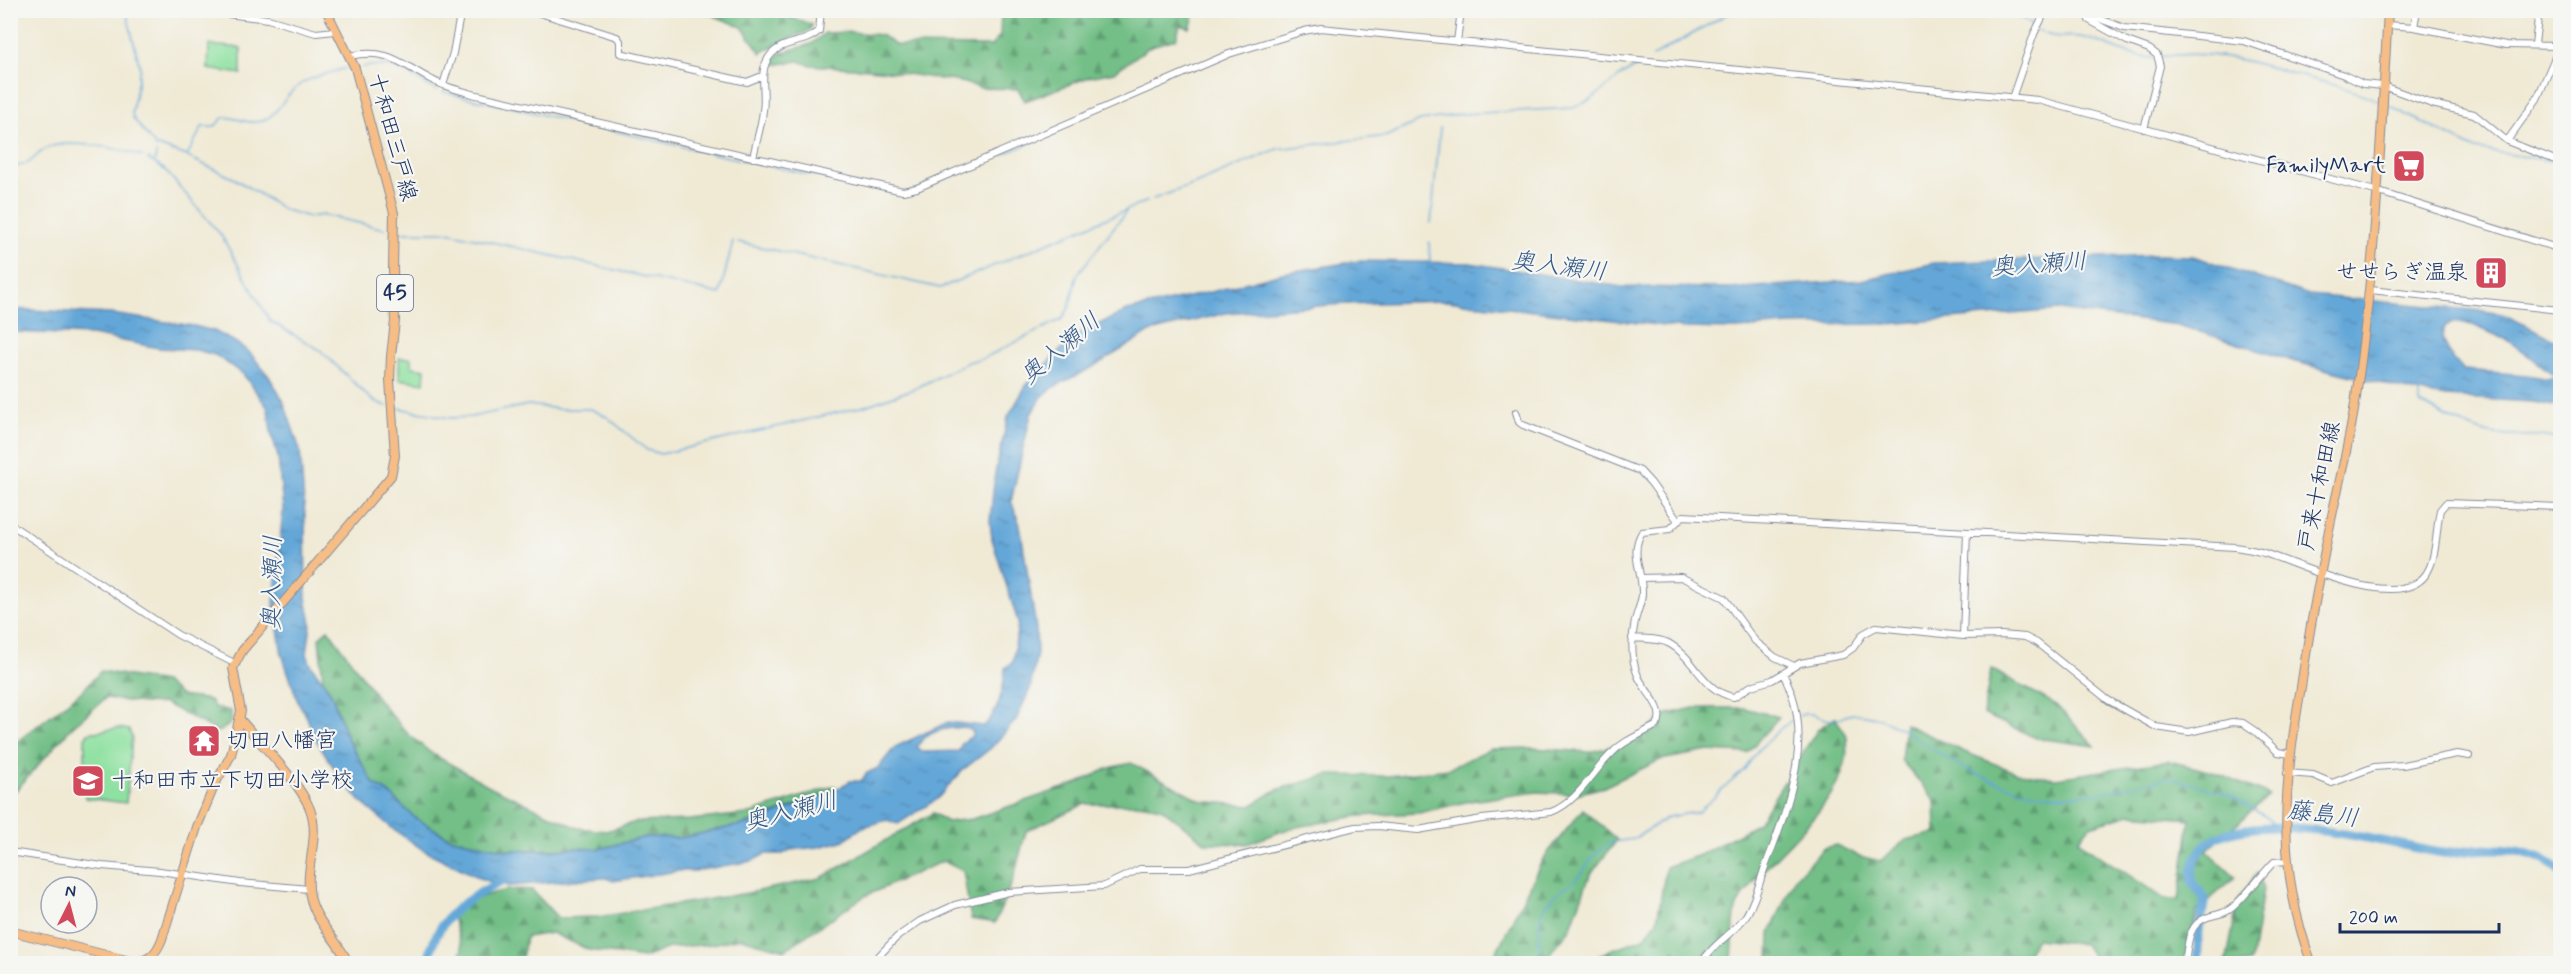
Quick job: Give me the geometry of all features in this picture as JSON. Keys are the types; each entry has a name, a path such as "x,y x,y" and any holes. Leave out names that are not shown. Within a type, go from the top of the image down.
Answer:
{"main road":[{"name":"十和田三戸線","path":"234,663 390,479 395,456 390,380 395,321 394,213 355,68 326,10"},
{"name":"戸来十和田線","path":"2312,963 2298,919 2285,841 2287,773 2320,574 2356,395 2370,291 2379,192 2388,10"},
{"path":"10,932 130,961 144,960 159,947 202,813 231,754 242,711 234,680 234,663"},
{"path":"239,718 294,783 310,808 314,830 309,889 315,912 349,963"}],"street":[{"path":"195,10 268,19 316,33 335,32"},
{"path":"443,85 453,53 461,10"},
{"path":"530,10 617,37 620,41 620,53 747,82 762,76"},
{"path":"753,158 763,113 762,76 768,58 779,47 808,39 819,31 821,10"},
{"path":"1457,42 1461,10"},
{"path":"2012,98 2037,28 2046,10"},
{"path":"2414,27 2417,10"},
{"path":"2535,44 2539,10"},
{"path":"2079,12 2127,41 2149,49 2158,57 2159,73 2144,129"},
{"path":"2079,12 2124,28 2244,41 2338,73 2363,84 2383,86 2432,104 2474,114 2507,141 2560,162"},
{"path":"2387,25 2414,27 2493,43 2560,46 2537,99 2507,141"},
{"path":"349,56 372,54 395,58 443,85 892,190 908,191 1229,54 1311,29 2038,100 2379,192 2560,249"},
{"path":"2370,291 2560,310"},
{"path":"1516,412 1519,422 1523,425 1640,471 1678,521"},
{"path":"871,963 897,937 920,921 955,905 986,896 1009,892 1104,885 1140,869 1189,869 1355,827 1378,826 1418,830 1482,819 1551,812 1560,808 1572,799 1623,743 1657,725 1660,720 1660,715 1639,678 1635,666 1632,638 1642,599 1641,578 1635,552 1636,540 1642,532 1667,530 1686,516 2244,548 2269,554 2320,574 2377,589 2399,589 2419,580 2430,568 2440,510 2446,503 2560,507"},
{"path":"10,524 178,635 234,663"},
{"path":"1963,636 1967,532"},
{"path":"1641,578 1681,577 1724,598 1755,641 1775,657 1794,666"},
{"path":"1632,638 1667,642 1677,648 1709,685 1724,695 1734,697 1751,686 1783,674 1794,666 1843,656 1853,648 1868,629 1876,627 1963,636 2025,637 2037,643 2108,700 2156,727 2189,732 2232,722 2243,723 2278,752 2290,754"},
{"path":"1701,963 1714,945 1734,930 1750,909 1790,798 1795,773 1797,715 1790,687 1783,674"},
{"path":"2287,773 2313,775 2332,783 2374,767 2403,765 2457,754 2469,756"},
{"path":"10,852 48,859 309,889"},
{"path":"2185,963 2189,933 2194,926 2208,917 2223,914 2234,907 2274,862 2288,861"}],"green space":[{"path":"1037,10 1059,15 1060,10 1196,11 1190,28 1180,25 1176,39 1151,46 1114,72 1089,77 1025,101 1018,89 981,88 961,82 880,70 810,65 799,61 772,65 773,60 780,53 811,44 825,33 851,32 881,35 896,45 991,46 1000,36 1001,12 1024,13 1024,11"},
{"path":"702,11 780,11 780,13 812,25 809,31 780,42 761,53 742,27"},
{"path":"209,45 241,48 241,74 208,69"},
{"path":"399,358 411,358 412,367 425,369 424,383 399,379"},
{"path":"328,629 381,703 408,734 431,753 491,787 578,828 606,831 636,822 690,820 748,814 834,786 839,789 750,823 680,838 646,837 599,849 506,850 448,837 415,818 389,793 374,784 366,772 347,738 331,693 323,681 319,638"},
{"path":"1991,669 2055,704 2095,746 2036,738 1983,714"},
{"path":"101,671 164,682 181,696 210,700 214,707 231,711 231,723 219,732 164,703 106,698 73,726 11,796 11,746 82,691"},
{"path":"1694,708 1744,708 1779,717 1747,753 1708,751 1660,760 1604,787 1576,794 1537,792 1470,801 1419,813 1358,816 1291,828 1247,844 1206,843 1161,808 1138,804 1085,804 1026,831 1013,880 995,923 971,919 963,871 943,861 865,896 785,950 741,938 712,944 669,948 644,958 589,950 552,933 526,937 521,963 456,963 462,949 452,914 480,898 500,891 532,890 558,918 598,917 748,893 821,878 933,813 947,822 972,819 1078,783 1109,768 1131,763 1202,801 1251,806 1276,790 1328,775 1389,776 1448,769 1490,749 1533,748 1589,752 1631,742 1668,714"},
{"path":"1835,718 1847,738 1846,761 1837,784 1806,826 1751,885 1738,904 1731,963 1585,964 1610,950 1644,938 1657,921 1666,867 1700,855 1758,823 1818,729"},
{"path":"1905,724 1967,753 2018,773 2056,778 2169,761 2213,772 2269,795 2207,851 2235,877 2197,911 2185,959 2180,963 2097,963 2085,944 2036,939 2021,963 1769,964 1770,933 1795,878 1824,848 1836,845 1859,856 1880,861 1906,840 1936,833 1935,800 1901,760","holes":["2130,814 2190,819 2179,900 2166,900 2078,841 2090,826"]},
{"path":"118,728 129,730 132,737 126,803 85,798 85,738 88,733"},
{"path":"1583,809 1617,840 1590,875 1570,929 1550,953 1538,963 1491,963 1543,859"},
{"path":"2257,873 2263,889 2251,963 2226,964 2238,901"}],"water":[{"name":"奥入瀬川","path":"2157,255 2193,256 2309,295 2484,311 2505,315 2560,342 2560,407 2533,402 2445,397 2412,391 2296,362 2178,325 2060,310 1888,324 1789,325 1738,329 1683,328 1446,301 1344,304 1226,313 1150,332 1093,367 1054,387 1042,397 1031,414 1011,501 1020,525 1036,628 1037,653 1030,689 1016,720 991,748 964,769 937,799 898,824 887,820 863,827 842,841 819,847 790,850 783,854 765,854 752,861 613,881 606,878 585,879 509,886 484,880 425,851 393,829 362,803 336,771 315,738 298,702 282,654 274,604 283,509 278,457 271,432 268,408 243,374 215,355 196,350 159,348 92,335 11,332 10,309 111,314 194,326 214,331 250,353 268,375 283,400 300,450 305,517 306,598 311,623 307,654 310,663 331,693 347,738 374,784 389,793 415,818 448,837 506,850 551,851 574,848 599,849 646,837 680,838 750,823 830,794 850,781 861,781 867,773 878,768 895,747 948,722 984,726 1000,699 1005,668 1013,662 1018,622 992,539 990,521 995,473 1008,417 1027,384 1058,352 1082,332 1127,311 1282,273 1359,261 1470,263 1622,287 1742,288 1862,280 1934,263","holes":["2455,322 2473,325 2507,340 2556,376 2548,379 2464,370 2453,360 2442,338 2445,326","963,727 973,731 972,736 962,743 959,751 923,752 917,747 931,734"]}],"waterway":[{"path":"126,10 140,68 132,112 133,118 157,148"},
{"path":"1652,57 1734,10"},
{"path":"1997,10 2018,16 2035,27"},
{"path":"2038,30 2055,36 2085,38 2136,56 2154,58"},
{"path":"2159,57 2196,54 2231,58 2331,84 2381,102"},
{"path":"1153,199 1277,149 1387,136 1420,121 1462,114 1573,108 1592,99 1623,74 1638,66"},
{"path":"363,67 395,68 437,90"},
{"path":"158,146 187,156 202,127 214,127 224,117 252,122 263,120 275,112 293,90 303,83 346,68"},
{"path":"443,92 746,161"},
{"path":"2385,104 2476,149 2551,161"},
{"path":"1431,223 1440,128"},
{"path":"761,164 905,195 1049,135"},
{"path":"10,167 29,162 47,148 67,144 122,150 142,156"},
{"path":"155,161 156,153"},
{"path":"188,157 235,179 285,210 309,217 324,215 385,229"},
{"path":"148,159 165,170 221,235 270,321 320,350 372,400 387,406"},
{"path":"738,242 940,288 1148,201"},
{"name":"奥入瀬川","path":"398,408 450,418 471,417 528,405 559,409 591,409 607,417 647,450 661,454 865,406 916,388 968,362 982,359 1062,319 1069,308 1077,275 1128,209"},
{"path":"401,232 448,232 720,294 733,241"},
{"path":"1429,242 1430,262"},
{"path":"2420,393 2420,403 2483,432 2499,435 2543,436 2560,441"},
{"path":"1799,716 1813,714 1834,720 1856,714 1882,719 1971,771 2000,783 2047,795 2081,795 2166,778 2176,779 2229,795 2266,817 2277,827"},
{"path":"1521,964 1539,951 1542,910 1555,895 1576,880 1597,852 1612,842 1634,839 1668,817 1698,812 1744,770 1758,750 1795,718"},
{"name":"藤島川","path":"2197,964 2199,930 2205,899 2192,882 2199,852 2222,835 2256,828 2296,828 2339,833 2443,853 2486,849 2509,850 2541,858 2560,871"},
{"path":"428,964 438,932 446,920 468,901 509,877"}],"place":[{"name":"FamilyMart","path":"2409,166"},
{"name":"せせらぎ温泉","path":"2491,273"},
{"name":"切田八幡宮","path":"204,741"},
{"name":"十和田市立下切田小学校","path":"88,781"}]}
